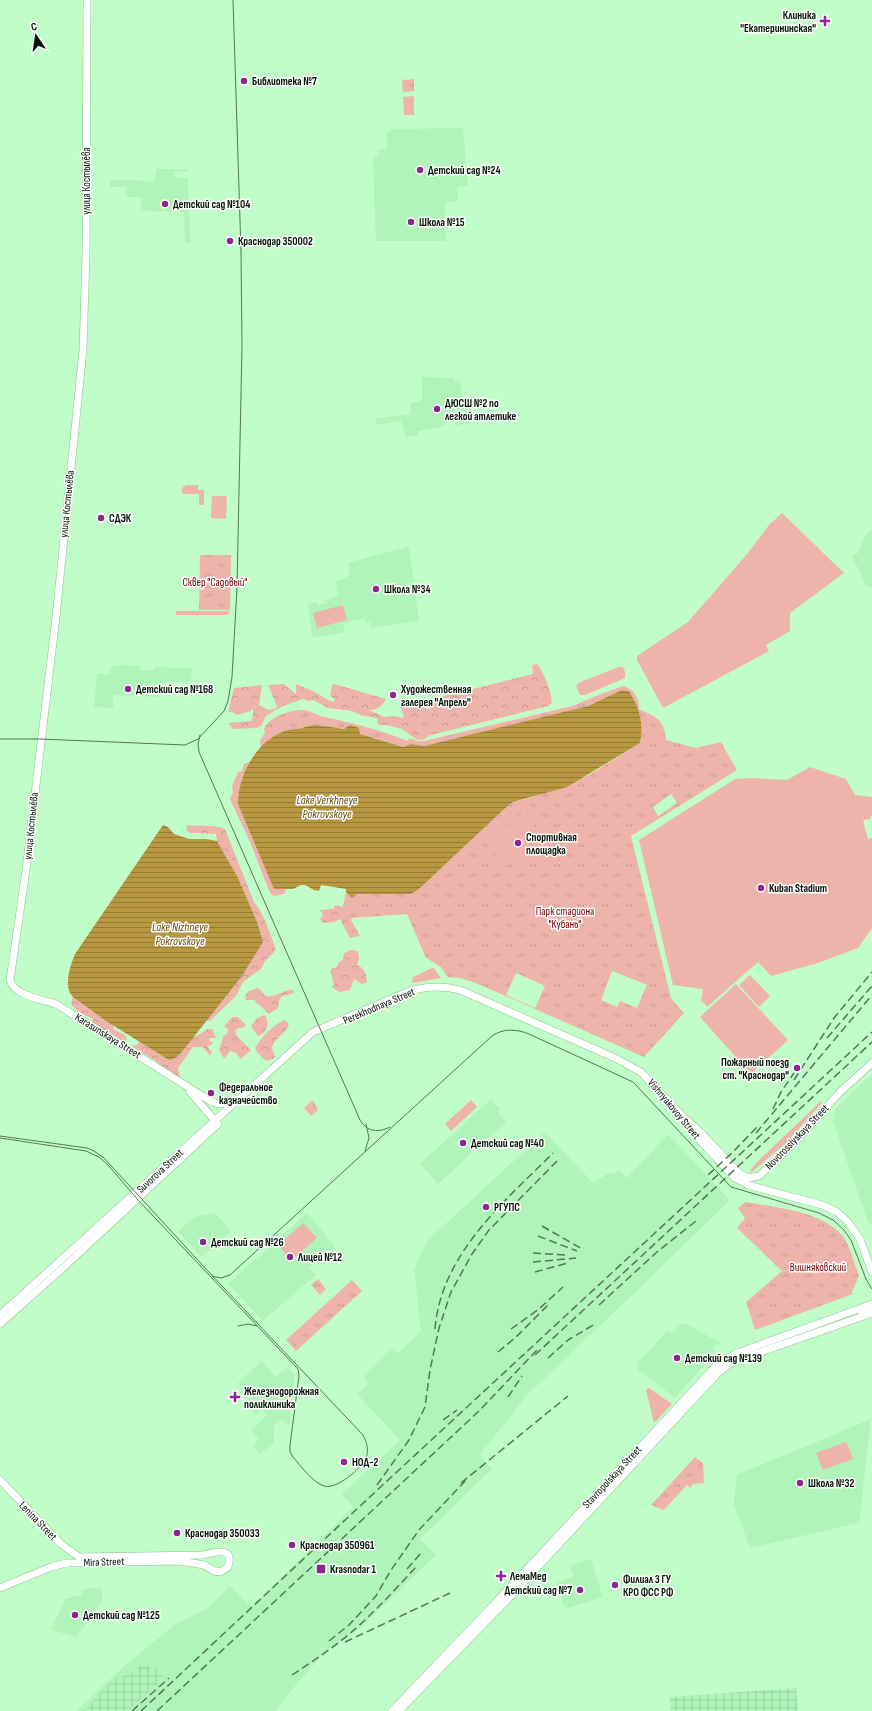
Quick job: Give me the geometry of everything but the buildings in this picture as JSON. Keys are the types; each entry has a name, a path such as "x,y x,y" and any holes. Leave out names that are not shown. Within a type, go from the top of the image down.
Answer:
{"main road":[{"name":"улица Костылёва","path":"29,996 13,988 10,980 10,974 26,870 56,618 83,350 86,254 87,0"},
{"name":"Perekhodnaya Street","path":"321,1029 410,992 424,987 437,986"},
{"name":"Vishnyakovoy Street","path":"437,986 460,990 635,1068 646,1076 685,1119 695,1135 735,1178 748,1185 822,1205 841,1216 858,1234 872,1272"},
{"name":"Karasunskaya Street","path":"29,996 56,1004 212,1102 219,1104 236,1102"},
{"name":"Suvorova Street","path":"0,1324 93,1241 236,1102 313,1032 321,1029"},
{"name":"Novorossiyskaya Street","path":"685,1119 699,1131 740,1174 748,1178 759,1176 799,1138 840,1092 872,1063"},
{"name":"Karasunskaya Street","path":"183,1084 216,1122"},
{"name":"Suvorova Street","path":"0,1315 216,1122"},
{"name":"Stavropolskaya Street","path":"830,1326 872,1305"},
{"name":"Stavropolskaya Street","path":"392,1711 502,1596 714,1368 740,1352 872,1305"},
{"name":"Stavropolskaya Street","path":"399,1711 512,1595 718,1373 737,1361 830,1326 872,1313"},
{"name":"Lenina Street","path":"0,1480 61,1544 80,1557"},
{"path":"219,1551 226,1554 229,1563 226,1570 220,1572 211,1569 208,1560 213,1553 219,1551"},
{"name":"Mira Street","path":"80,1557 203,1555 213,1553"},
{"name":"Mira Street","path":"0,1588 39,1571 66,1563 180,1560 204,1565 211,1569"}],"shaded area":[{"name":"Детский сад №24","path":"463,128 468,186 457,187 458,201 445,203 446,241 376,241 373,156 379,156 379,149 387,149 386,132 391,132 391,129"},
{"name":"Детский сад №104","path":"156,169 188,169 187,172 175,172 175,178 188,178 190,243 185,243 184,212 141,211 141,197 126,197 127,187 110,187 110,180 155,181"},
{"name":"ДЮСШ №2 по легкой атлетике","path":"422,377 454,378 455,381 460,381 467,423 455,426 455,421 444,423 445,426 418,431 418,436 406,437 401,421 375,425 376,418 410,414 410,404 422,400"},
{"path":"872,530 872,589 870,585 867,587 852,556 858,553 866,534"},
{"name":"Школа №34","path":"409,546 419,621 371,628 370,622 366,623 364,619 343,623 345,632 328,636 312,637 308,604 317,602 318,605 326,603 325,600 338,596 335,581 346,578 350,572 348,563"},
{"name":"Детский сад №168","path":"120,665 139,666 140,670 153,670 154,667 192,668 191,682 162,682 160,697 113,695 113,708 94,707 97,674 110,674 111,667"},
{"path":"872,1074 872,1224 869,1225 833,1121 836,1108"},
{"name":"Детский сад №40","path":"491,1099 500,1109 498,1112 506,1122 438,1184 420,1164"},
{"path":"545,1132 593,1183 607,1174 620,1171 627,1178 668,1134 730,1200 526,1396 480,1455 492,1469 420,1539 436,1555 362,1626 328,1649 299,1681 276,1711 77,1711 125,1665 177,1623 208,1608 230,1586 251,1607 353,1507 342,1494 400,1440 357,1394 369,1383 363,1376 393,1348 398,1353 421,1331 414,1269 427,1241"},
{"name":"Детский сад №26","path":"215,1213 231,1231 201,1257 178,1231 195,1217"},
{"name":"Лицей №12","path":"307,1213 335,1246 309,1267 316,1275 263,1321 228,1284"},
{"name":"Детский сад №139","path":"681,1324 687,1324 720,1343 719,1345 714,1345 713,1348 716,1352 675,1398 637,1369 639,1366 637,1364 667,1331 671,1334"},
{"path":"261,1361 276,1377 287,1367 295,1375 289,1427 282,1419 274,1426 274,1442 260,1455 253,1446 259,1439 251,1431 267,1415 262,1410 256,1415 244,1402 250,1396 238,1383"},
{"name":"Школа №32","path":"871,1419 859,1523 750,1548 734,1504 737,1475"},
{"name":"Детский сад №7","path":"591,1559 603,1597 565,1609 557,1582 574,1576 570,1566"},
{"name":"Детский сад №125","path":"101,1587 103,1601 76,1637 51,1630 65,1599 83,1595 82,1590"},
{"path":"144,1662 152,1670 155,1667 164,1678 128,1711 80,1711 85,1710 113,1679 131,1674"},
{"path":"796,1688 798,1711 671,1711 669,1697"}],"green space":[{"path":"414,79 414,91 403,92 402,80"},
{"path":"414,96 414,115 404,115 403,97"},
{"path":"186,485 198,485 198,490 204,490 204,505 199,505 199,494 184,494 182,492 182,488"},
{"path":"212,496 227,496 226,519 211,518"},
{"path":"782,513 844,573 790,613 790,631 766,645 769,651 663,708 637,660 637,656 688,622 748,553 769,525"},
{"name":"Сквер \"Садовый\"","path":"200,555 231,555 230,610 199,610"},
{"path":"343,605 347,620 317,628 313,613"},
{"path":"176,611 229,611 229,614 176,615"},
{"path":"537,664 545,678 550,693 552,703 548,706 431,735 422,740 416,739 402,729 387,725 378,725 377,718 360,715 352,711 328,708 313,700 309,701 303,699 283,706 266,716 261,726 257,728 233,729 228,723 251,721 253,716 253,708 247,704 252,696 248,693 241,695 235,700 235,707 232,712 228,712 234,688 262,685 259,705 268,710 275,709 277,706 268,685 284,684 296,694 296,684 334,702 335,699 330,696 332,685 334,684 386,699 379,708 369,710 384,717 394,716 404,718 400,704 405,703 429,709 433,699 533,674 532,665"},
{"path":"619,667 623,667 625,678 585,695 580,695 576,686 580,682"},
{"name":"Парк стадиона \"Кубань\"","path":"623,686 633,691 637,697 639,709 655,717 661,723 666,740 696,748 721,742 737,770 631,836 671,998 684,1013 644,1057 476,983 460,978 448,977 440,966 426,958 407,914 352,918 343,907 346,892 352,897 356,894 411,894 419,889 513,802 530,798 589,775 640,743 642,729 640,716 629,691 622,690 588,706 566,712 424,746 411,744 403,747 360,734 359,728 353,729 315,725 281,734 271,739 261,748 260,741 265,732 264,729 266,725 275,717 287,712 299,710 306,710 321,716 376,730 407,741 410,738 418,741 424,741 572,706","holes":["671,794 677,803 658,816 653,807","527,810 545,848 498,869 493,837","612,971 647,985 637,1008 620,1001 617,1007 601,1000","516,973 545,986 535,1008 506,995"]},
{"path":"248,693 252,696 253,708 251,711 237,715 232,712 235,707 235,700 241,695"},
{"path":"251,762 241,780 274,889 286,889 284,894 274,896 271,894 250,842 230,799 233,792 232,786 238,772 242,771 244,764"},
{"name":"Kuban Stadium","path":"810,767 846,779 855,795 872,797 872,815 870,819 863,820 868,839 872,838 872,928 858,948 818,963 771,976 758,962 707,1007 701,1000 703,989 673,985 639,840 735,779 750,778 787,780"},
{"name":"Спортивная площадка","path":"528,809 545,848 497,870 493,837"},
{"path":"186,826 221,827 225,829 254,902 264,918 276,950 265,961 261,969 243,982 236,996 210,1021 205,1021 242,976 244,894 237,876 217,841 216,834 191,833 187,831"},
{"path":"335,905 343,907 352,918 351,920 360,936 350,938 340,919 334,922 323,923 320,919 323,915 320,910 333,909"},
{"path":"351,950 358,951 359,959 357,964 365,972 367,982 362,984 354,979 350,990 339,992 332,987 334,984 330,971 333,968 336,968 339,962 343,960 344,953"},
{"path":"434,968 441,978 412,983 413,977"},
{"path":"750,975 770,996 759,1007 739,985"},
{"path":"736,984 788,1040 751,1074 700,1017"},
{"path":"258,988 268,996 290,990 294,990 294,993 282,996 279,1000 278,1008 269,1014 254,1000 246,1000 245,996 250,990"},
{"path":"73,997 114,1025 113,1029 125,1035 127,1040 124,1043 93,1023 92,1018 83,1014 72,1006 71,1003"},
{"path":"265,1015 267,1018 267,1027 264,1033 258,1036 251,1026 257,1018"},
{"path":"232,1017 238,1017 246,1025 235,1031 237,1036 251,1050 241,1059 236,1053 230,1051 224,1059 219,1050 223,1037 228,1032 228,1029 224,1026"},
{"path":"285,1020 289,1024 288,1027 272,1047 275,1057 266,1061 255,1048 268,1032"},
{"path":"208,1029 212,1029 216,1038 210,1038 209,1040 213,1043 207,1046 212,1052 210,1056 203,1047 193,1047 178,1068 180,1077 131,1046 137,1045 139,1041 169,1060 181,1053 193,1037"},
{"path":"313,1100 318,1110 311,1116 304,1108"},
{"path":"471,1100 477,1107 451,1131 445,1124"},
{"path":"821,1101 822,1103 787,1142 752,1172 750,1171 756,1163"},
{"name":"Вишняковский","path":"745,1202 810,1215 833,1227 845,1239 859,1276 852,1292 853,1294 755,1330 746,1302 782,1271 737,1228 745,1218 738,1208"},
{"path":"303,1223 317,1238 291,1261 278,1245"},
{"path":"318,1279 326,1289 320,1295 311,1285"},
{"path":"352,1280 362,1291 296,1351 286,1340"},
{"path":"649,1388 672,1404 654,1423 646,1390"},
{"path":"846,1442 853,1459 823,1470 816,1453"},
{"path":"695,1457 703,1463 704,1483 693,1484 690,1488 687,1485 664,1510 651,1505"}],"water":[{"name":"Lake Verkhneye Pokrovskoye","path":"622,690 629,691 636,704 642,729 640,743 567,787 513,802 419,889 411,894 356,894 352,898 346,892 346,889 321,885 319,891 305,885 301,885 293,889 274,889 238,804 241,783 249,763 262,745 271,738 288,730 314,725 344,729 350,725 359,728 360,734 403,747 411,744 424,746 588,706"},
{"name":"Lake Nizhneye Pokrovskoye","path":"163,825 168,827 174,834 189,839 206,839 217,841 237,876 257,922 263,942 242,976 181,1053 175,1058 169,1060 106,1021 73,997 68,988 68,976 75,954"}],"tram line":[{"path":"0,739 40,739 185,745 198,739 224,711 228,701 232,677 237,588 242,346 241,252 233,0"},
{"path":"200,735 198,744 199,752 360,1120 369,1129 377,1131 390,1127"},
{"path":"212,1276 221,1278 230,1275 492,1036 496,1033 510,1030 529,1034 633,1082 731,1187 819,1213 833,1220 844,1230 851,1240 866,1279 872,1289"},
{"path":"365,1151 369,1138 366,1124"},
{"path":"0,1136 87,1148 104,1158 206,1269 363,1435 367,1452 366,1458 359,1468 341,1482 335,1485 324,1486 315,1481 293,1457 290,1452 290,1445 299,1376 298,1369 138,1200 108,1165 99,1157 86,1151 0,1138"},
{"path":"238,1326 248,1324 257,1326"}],"railway":[{"path":"794,1080 834,1018 872,972"},
{"path":"827,1038 872,986"},
{"path":"756,1133 872,995"},
{"path":"141,1711 872,1032"},
{"path":"535,1355 872,1042"},
{"path":"773,1109 781,1092 794,1073"},
{"path":"708,1175 758,1126"},
{"path":"435,1329 440,1302 449,1277 462,1253 496,1210 553,1153"},
{"path":"377,1485 409,1440 425,1407 430,1370 439,1328 451,1292 472,1254 489,1230 560,1158"},
{"path":"599,1305 657,1252 696,1221"},
{"path":"542,1226 582,1249"},
{"path":"538,1236 577,1251"},
{"path":"533,1253 566,1255"},
{"path":"533,1262 576,1258"},
{"path":"535,1272 568,1263"},
{"path":"511,1329 539,1309 563,1287"},
{"path":"498,1352 515,1338 549,1304"},
{"path":"548,1358 568,1340 595,1324"},
{"path":"157,1711 479,1411 537,1350"},
{"path":"508,1397 522,1376"},
{"path":"461,1483 568,1396"},
{"path":"443,1420 457,1410"},
{"path":"329,1641 349,1625 376,1596 391,1570 419,1530 466,1480"},
{"path":"407,1569 423,1551"},
{"path":"292,1675 341,1641 381,1605 417,1566"},
{"path":"345,1642 450,1593"},
{"path":"132,1711 169,1678"}],"place":[{"name":"Клиника \"Екатерининская\"","path":"825,21"},
{"name":"Библиотека №7","path":"244,81"},
{"name":"Детский сад №24","path":"420,170"},
{"name":"Детский сад №104","path":"165,204"},
{"name":"Школа №15","path":"411,222"},
{"name":"Краснодар 350002","path":"230,241"},
{"name":"ДЮСШ №2 по легкой атлетике","path":"437,409"},
{"name":"СДЭК","path":"101,518"},
{"name":"Школа №34","path":"376,589"},
{"name":"Детский сад №168","path":"128,689"},
{"name":"Художественная галерея \"Апрель\"","path":"393,695"},
{"name":"Спортивная площадка","path":"518,843"},
{"name":"Kuban Stadium","path":"761,888"},
{"name":"Пожарный поезд ст. \"Краснодар\"","path":"797,1068"},
{"name":"Федеральное казначейство","path":"211,1093"},
{"name":"Детский сад №40","path":"463,1143"},
{"name":"РГУПС","path":"486,1207"},
{"name":"Детский сад №26","path":"203,1242"},
{"name":"Лицей №12","path":"290,1257"},
{"name":"Детский сад №139","path":"677,1358"},
{"name":"Железнодорожная поликлиника","path":"235,1397"},
{"name":"НОД-2","path":"344,1462"},
{"name":"Школа №32","path":"800,1483"},
{"name":"Краснодар 350033","path":"177,1533"},
{"name":"Краснодар 350961","path":"292,1545"},
{"name":"Krasnodar 1","path":"321,1569"},
{"name":"ЛемаМед","path":"501,1576"},
{"name":"Филиал 3 ГУ КРО ФСС РФ","path":"615,1585"},
{"name":"Детский сад №7","path":"580,1590"},
{"name":"Детский сад №125","path":"75,1615"}]}
